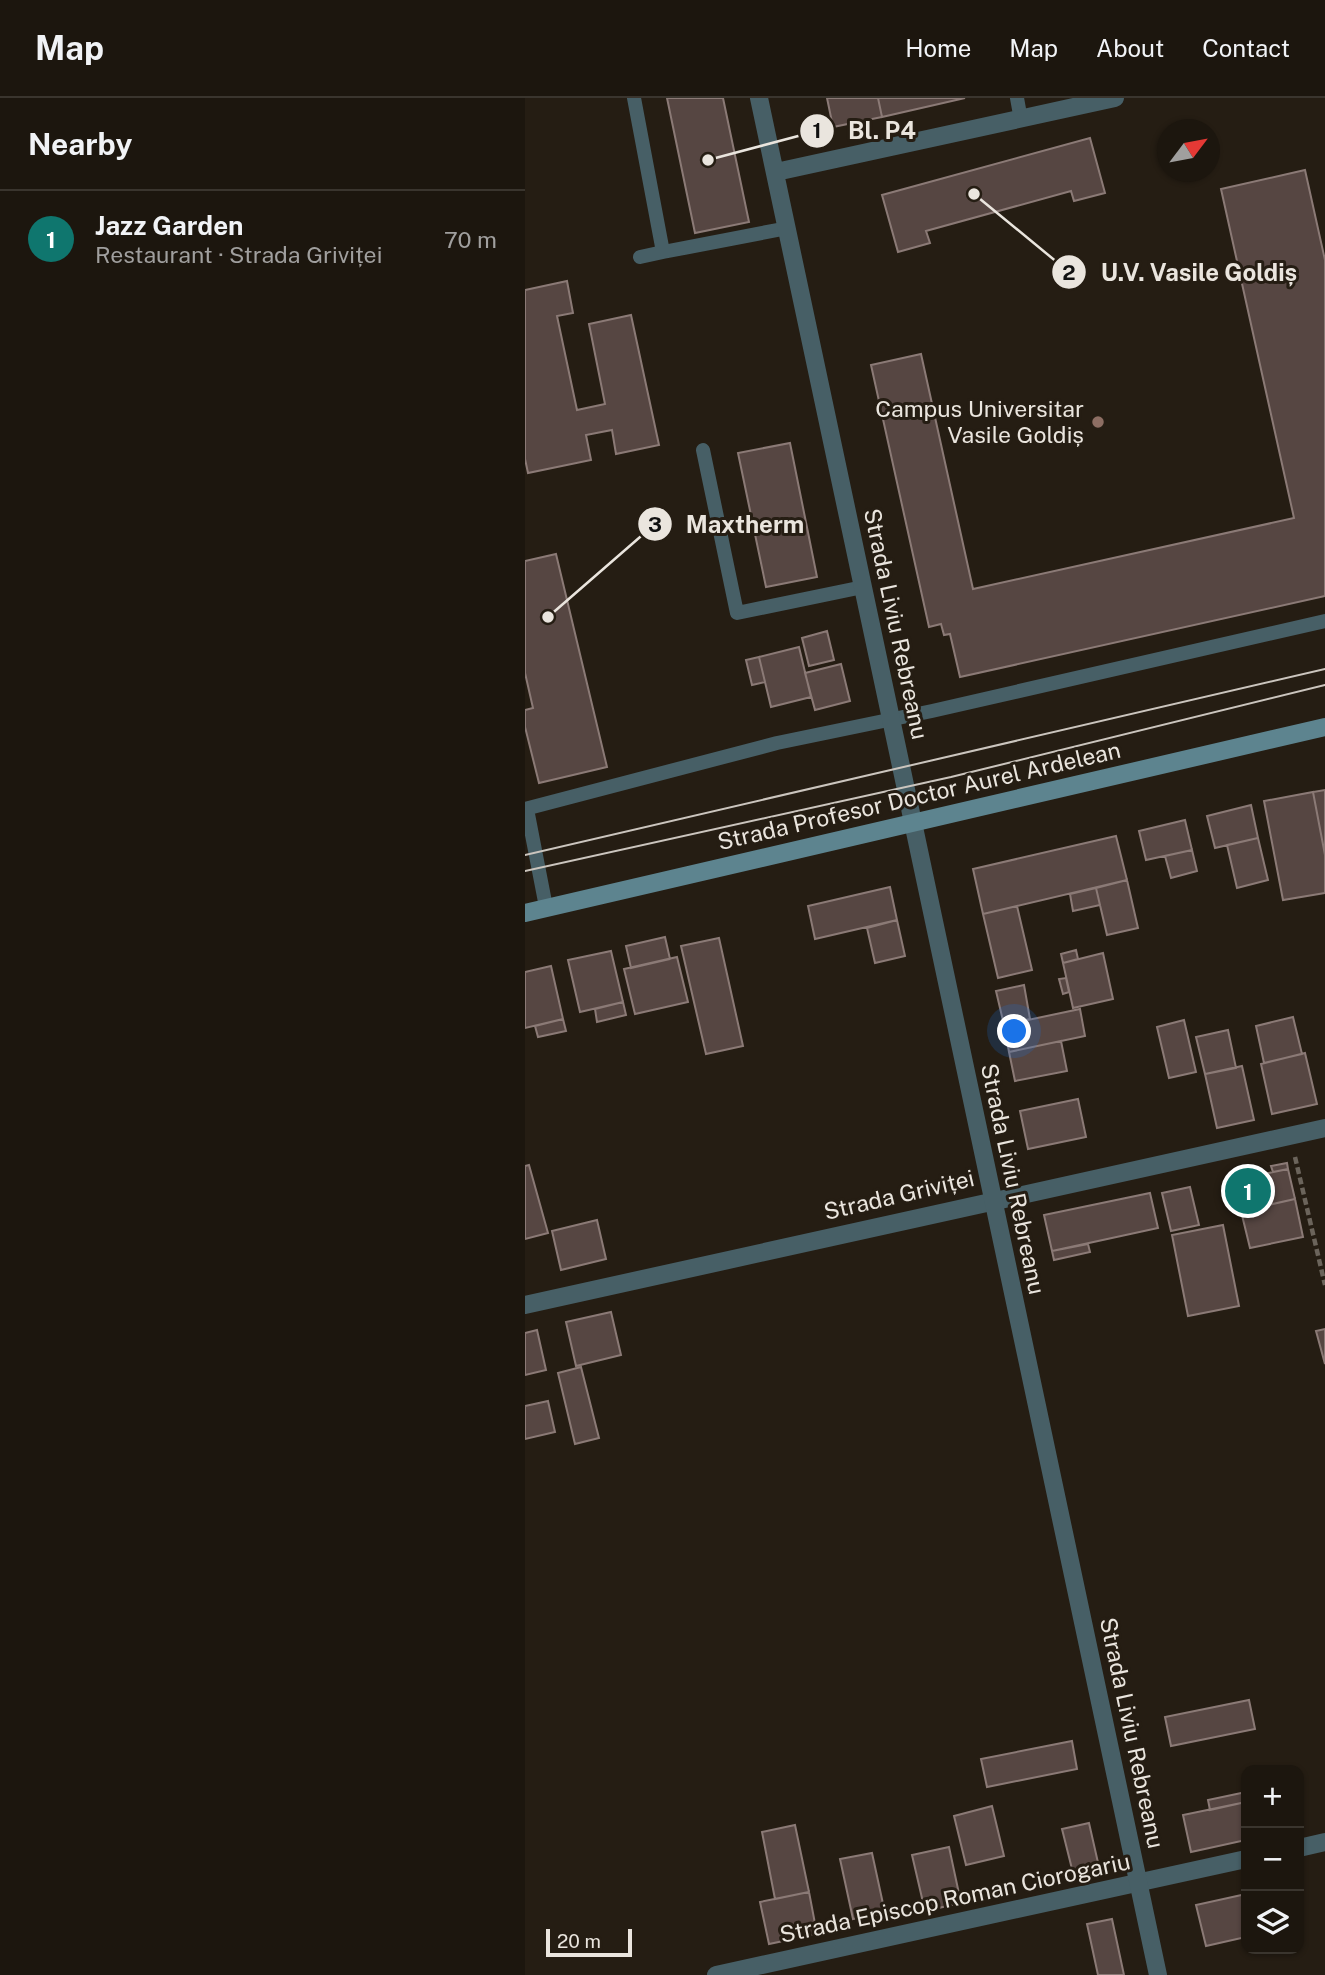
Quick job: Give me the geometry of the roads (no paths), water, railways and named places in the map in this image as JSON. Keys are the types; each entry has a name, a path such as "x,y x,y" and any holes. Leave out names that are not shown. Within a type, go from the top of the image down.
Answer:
{"main road":[{"name":"Strada Profesor Doctor Aurel Ardelean","path":"525,913 1325,727"}],"street":[{"name":"Strada Liviu Rebreanu","path":"759,98 1158,1975"},
{"path":"776,172 1115,98"},
{"name":"Strada Griviței","path":"525,1305 992,1199 1325,1128"},
{"path":"1304,1847 1325,1842"},
{"name":"Strada Episcop Roman Ciorogariu","path":"716,1975 1241,1860"}],"lane":[{"path":"633,98 663,253"},
{"path":"1017,98 1021,120"},
{"path":"640,257 788,228"},
{"path":"703,450 737,613 863,587"},
{"path":"546,907 526,809 777,743 890,720 1325,621"}],"tram line":[{"path":"525,855 1325,669"},
{"path":"525,871 951,777 1325,685"}],"place":[{"name":"Bl. P4","path":"708,160"},
{"name":"U.V. Vasile Goldiș","path":"974,194"},
{"name":"Campus Universitar Vasile Goldiș","path":"1098,422"},
{"name":"Maxtherm","path":"548,617"},
{"name":"Jazz Garden","path":"1248,1191"}]}
